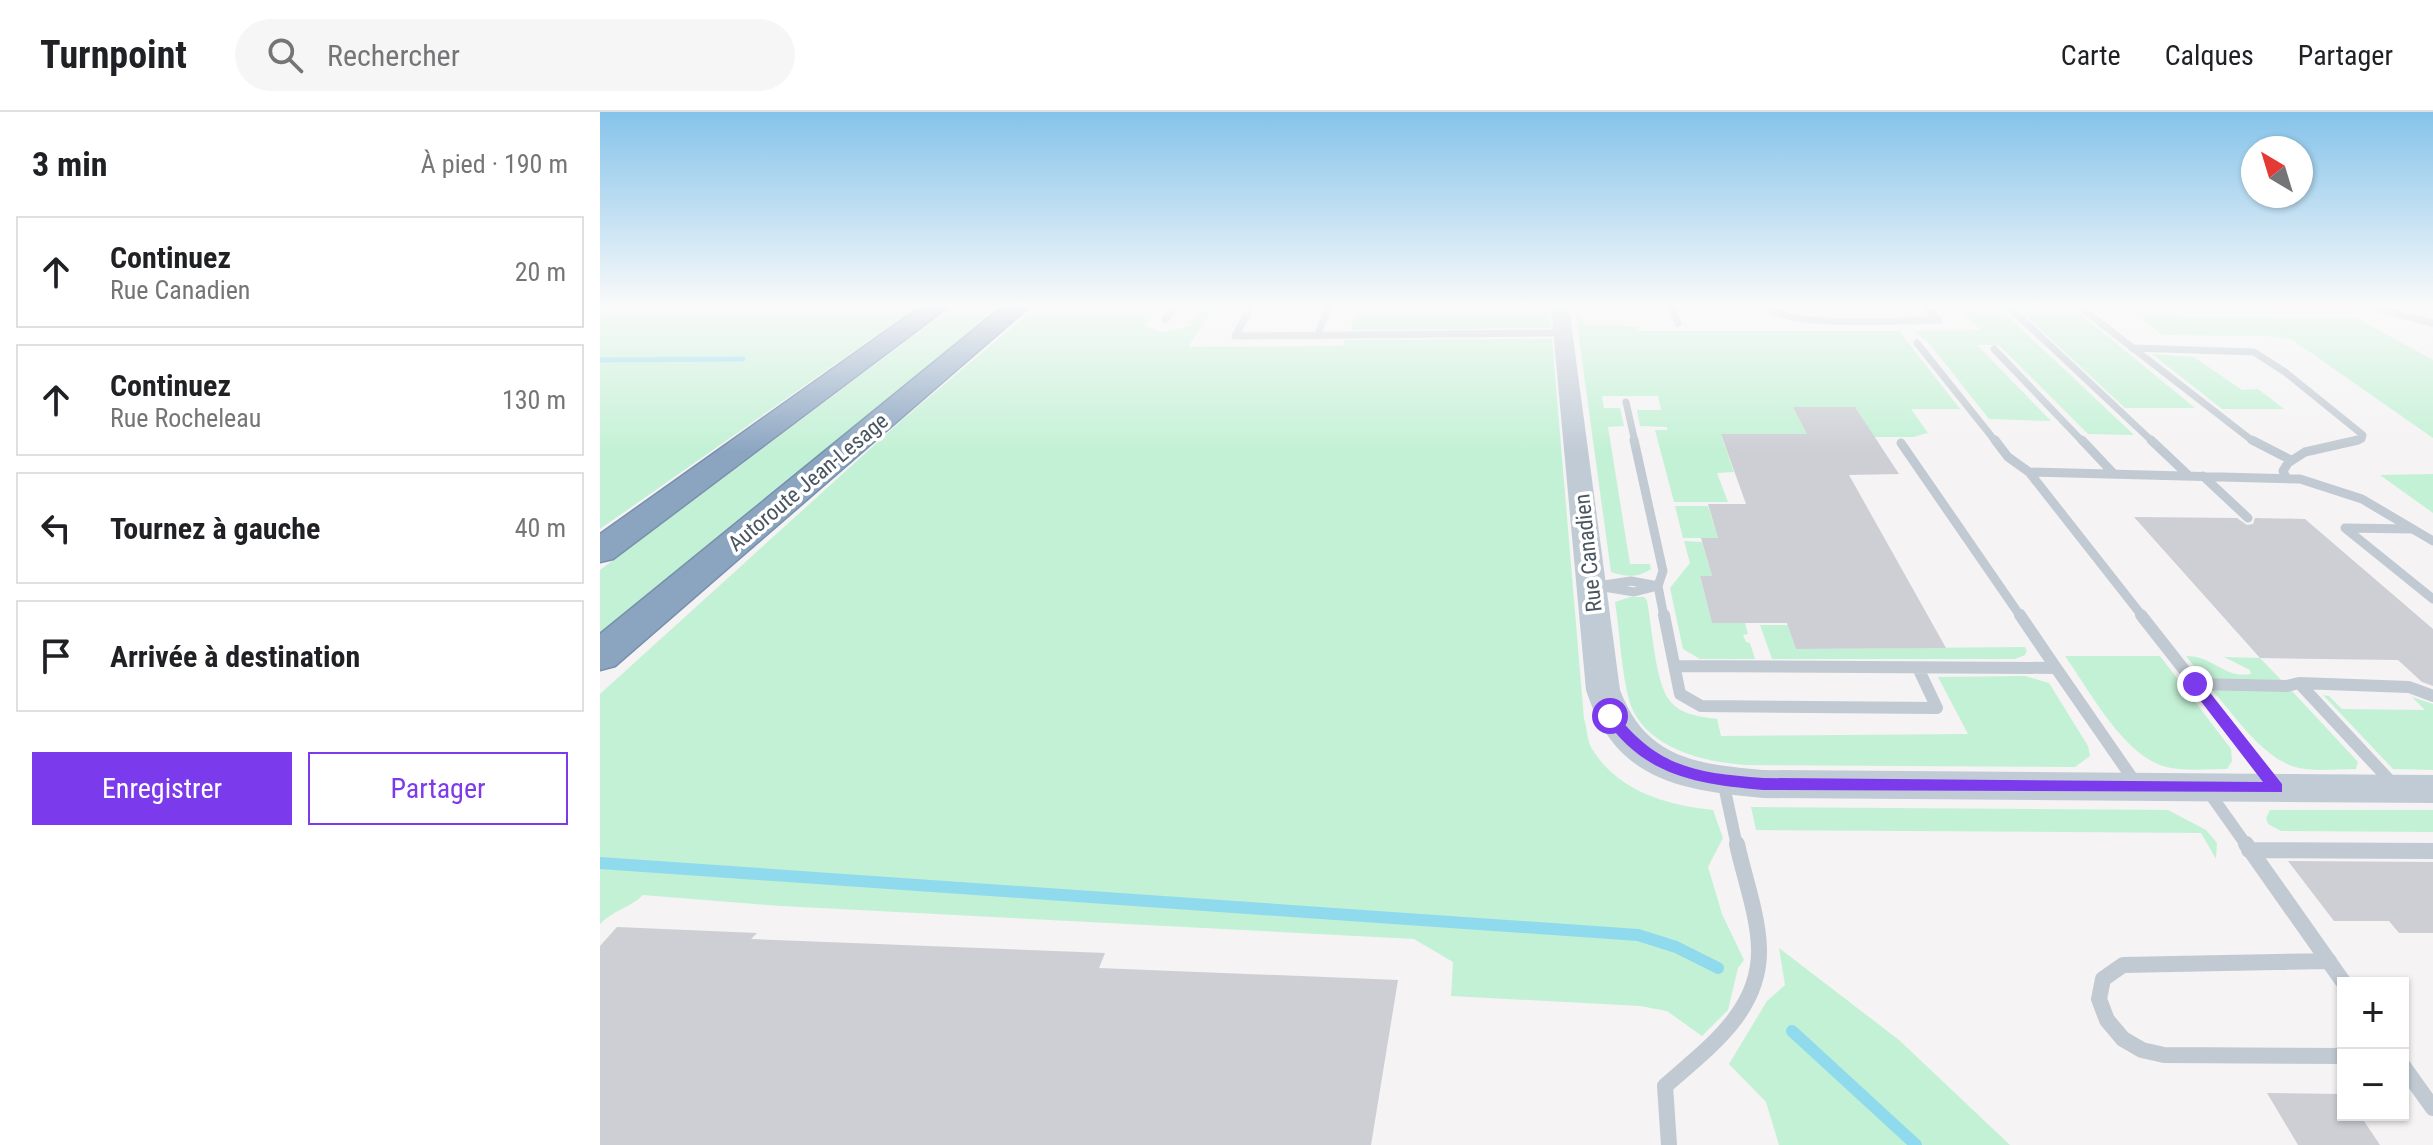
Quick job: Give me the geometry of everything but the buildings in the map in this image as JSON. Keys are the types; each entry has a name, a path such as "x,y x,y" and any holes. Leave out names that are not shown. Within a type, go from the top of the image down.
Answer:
{"highway":[{"path":"600,551 870,355"},
{"name":"Autoroute Jean-Lesage","path":"600,656 959,355"}],"street":[{"name":"Rue Canadien","path":"1567,355 1598,585 1603,690 1610,716 1630,742 1672,769 1723,781 1763,784 2415,789"}],"lane":[{"path":"1927,355 2008,457 2029,472 2276,788"},
{"path":"2000,355 2114,474"},
{"path":"2060,355 2188,475"},
{"path":"2141,355 2254,442 2289,459"},
{"path":"2259,355 2363,435 2362,439 2354,442 2310,451 2289,459 2283,471 2286,477"},
{"path":"1626,402 1662,564 1658,586 1680,694 1686,700 1701,706 1937,708 1918,668"},
{"path":"1901,443 2139,787"},
{"path":"2029,472 2286,477 2312,481 2348,493 2433,541"},
{"path":"2203,476 2248,518"},
{"path":"2412,529 2345,528 2433,599"},
{"path":"1598,585 1623,592 1649,592 1658,586"},
{"path":"1675,666 2056,668"},
{"path":"2195,684 2287,686 2299,683 2409,687 2433,696"},
{"path":"2299,683 2415,789"},
{"path":"1669,1145 1665,1086 1738,1019 1755,989 1760,966 1759,945 1723,781"},
{"path":"2205,787 2340,977"},
{"path":"2249,850 2433,851"},
{"path":"2329,961 2123,965 2112,969 2099,984 2098,1001 2108,1023 2125,1041 2146,1051 2164,1055 2337,1056"},
{"path":"2409,1074 2433,1108"}],"green space":[{"path":"600,355 848,355 600,529"},
{"path":"887,355 943,355 600,636 600,570"},
{"path":"979,355 1553,355 1584,719 1589,742 1603,764 1630,786 1662,800 1713,810 1723,838 1708,867 1722,914 1744,960 1738,968 1728,1010 1702,1036 1667,1011 1640,1006 1451,996 1453,962 1414,939 781,906 643,895 600,924 600,694 902,420"},
{"path":"1581,355 1918,355 1960,409 1911,409 1928,433 1913,437 1874,437 1855,407 1794,407 1807,434 1721,435 1734,472 1717,473 1728,502 1674,502 1655,430 1667,430 1667,427 1640,426 1637,410 1661,410 1658,396 1602,396 1604,408 1620,408 1624,426 1608,427 1630,564 1650,564 1651,569 1626,576 1611,572"},
{"path":"1938,355 1987,355 2051,421 1989,419"},
{"path":"2009,355 2049,355 2134,435 2088,434"},
{"path":"2068,355 2131,355 2195,408 2125,408"},
{"path":"2154,355 2194,357 2242,390 2258,389 2284,409 2222,409"},
{"path":"2314,355 2424,355 2433,360 2433,438"},
{"path":"2433,474 2433,513 2380,475"},
{"path":"1675,506 1708,506 1718,538 1683,538"},
{"path":"1684,541 1702,542 1712,576 1700,577 1712,623 1745,623 1748,634 1743,635 1750,643 1755,659 1700,659 1683,649 1670,588 1690,563"},
{"path":"1644,597 1647,601 1657,668 1670,701 1685,712 1717,719 1721,736 1968,734 1938,677 2025,676 2049,683 2088,746 2090,756 2075,767 1746,765 1694,756 1661,741 1647,730 1629,700 1615,602"},
{"path":"1760,625 1788,625 1796,649 2025,647 2027,651 2015,659 1772,659"},
{"path":"2065,656 2160,656 2231,749 2232,761 2227,769 2171,768 2155,763 2139,752 2110,722"},
{"path":"2186,656 2242,675 2251,674 2250,670 2224,657 2260,658 2283,682 2204,679"},
{"path":"2211,689 2291,690 2358,762 2356,769 2305,769 2277,759 2253,738"},
{"path":"2323,695 2329,696 2342,709 2425,710 2412,697 2433,704 2433,770 2393,769"},
{"path":"1751,807 2168,810 2206,830 2217,843 2216,859 2201,833 1756,830"},
{"path":"2270,810 2433,810 2433,832 2281,831 2268,824 2266,818"},
{"path":"1779,948 1899,1040 2010,1145 1779,1145 1766,1102 1729,1064 1767,1001 1785,985"}],"waterway":[{"path":"600,360 743,359"},
{"path":"600,863 1638,935 1676,947 1718,968"},
{"path":"1792,1031 1916,1145"}],"route":[{"path":"1610,716 1630,742 1658,762 1689,774 1723,781 1763,784 2276,788 2195,684"}]}
